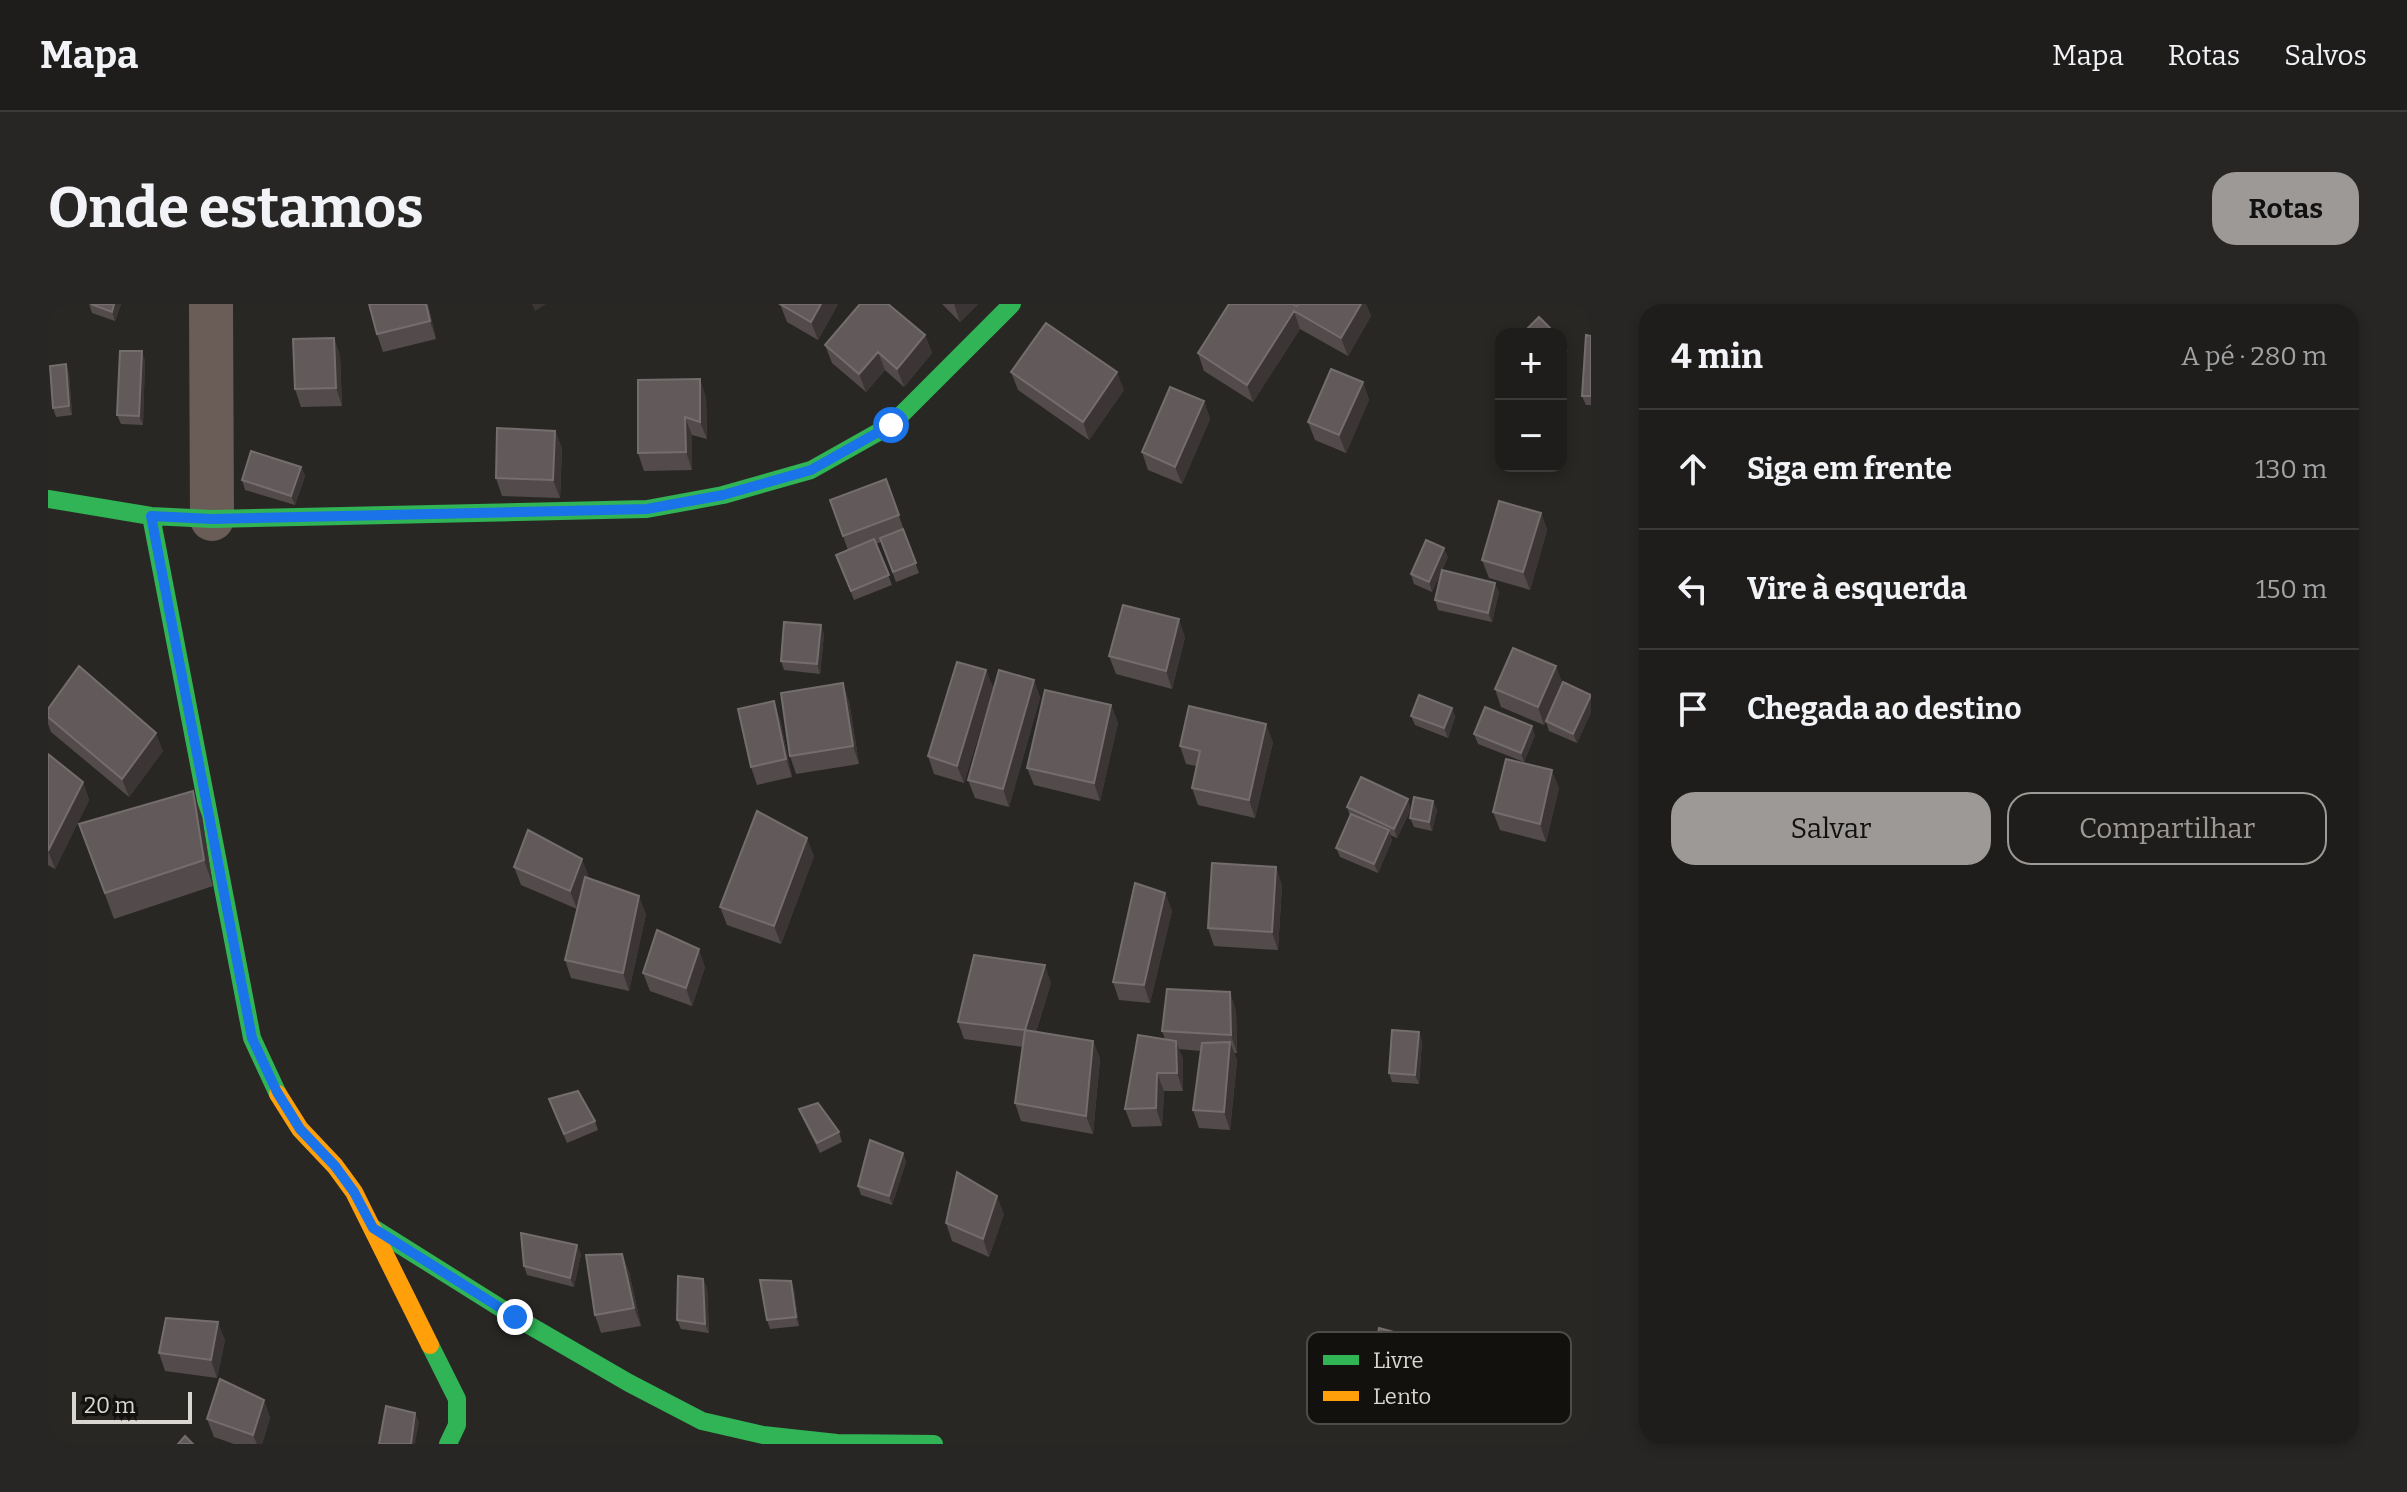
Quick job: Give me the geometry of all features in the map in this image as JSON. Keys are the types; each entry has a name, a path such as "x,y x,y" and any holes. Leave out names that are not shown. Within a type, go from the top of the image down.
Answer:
{"street":[{"path":"211,304 212,519"},
{"path":"48,499 151,516 212,519 647,509 723,495 811,470 891,425 1012,304"},
{"path":"151,516 252,1038 277,1092 300,1129 335,1166 354,1192 457,1399 457,1425 448,1444"},
{"path":"373,1228 528,1324 702,1421 763,1435 837,1443 934,1444"}],"building":[{"path":"91,304 114,304 112,312"},
{"path":"369,304 426,304 430,321 377,334"},
{"path":"780,304 821,304 811,322"},
{"path":"860,304 888,304 925,335 897,369 878,352 859,374 825,345"},
{"path":"1229,304 1361,304 1341,338 1294,311 1247,385 1198,353"},
{"path":"1539,317 1550,328 1528,328"},
{"path":"1046,323 1117,372 1083,422 1011,372"},
{"path":"1586,335 1591,336 1591,396 1582,396"},
{"path":"334,338 336,388 295,389 293,339"},
{"path":"120,351 142,351 139,416 117,415"},
{"path":"66,364 69,406 53,408 50,366"},
{"path":"1331,369 1363,382 1339,435 1308,422"},
{"path":"700,379 700,422 685,417 686,452 638,453 638,380"},
{"path":"1170,387 1204,401 1175,467 1142,452"},
{"path":"497,428 555,431 553,480 496,478"},
{"path":"251,451 301,467 291,496 242,480"},
{"path":"886,479 899,515 843,536 830,500"},
{"path":"1499,501 1541,513 1523,572 1482,560"},
{"path":"903,529 916,563 893,572 880,538"},
{"path":"874,539 889,575 851,591 836,555"},
{"path":"1426,540 1444,548 1429,582 1411,574"},
{"path":"1442,570 1495,583 1488,613 1435,600"},
{"path":"1123,605 1179,619 1166,671 1109,656"},
{"path":"784,622 821,625 817,664 781,661"},
{"path":"1513,648 1556,666 1538,707 1495,689"},
{"path":"957,662 986,670 957,766 928,756"},
{"path":"79,666 156,733 122,779 48,717 48,709"},
{"path":"999,670 1034,680 1003,789 968,780"},
{"path":"1563,682 1591,695 1573,734 1546,721"},
{"path":"843,683 853,746 790,756 781,693"},
{"path":"1045,690 1111,705 1094,783 1027,768"},
{"path":"1419,695 1452,708 1444,728 1411,716"},
{"path":"774,701 786,759 751,767 738,709"},
{"path":"1189,706 1266,724 1249,800 1192,788 1200,751 1180,746"},
{"path":"1485,707 1532,726 1521,753 1474,734"},
{"path":"48,754 83,782 48,851"},
{"path":"1506,759 1552,770 1540,824 1493,812"},
{"path":"1361,777 1408,799 1394,829 1347,807"},
{"path":"193,791 204,860 105,893 79,824"},
{"path":"1414,797 1433,801 1429,822 1410,818"},
{"path":"757,811 807,838 774,926 720,907"},
{"path":"1351,814 1389,830 1374,864 1336,848"},
{"path":"528,830 582,859 570,891 514,867"},
{"path":"1212,863 1276,867 1272,932 1208,928"},
{"path":"585,877 639,896 623,973 565,960"},
{"path":"1135,883 1165,893 1144,985 1113,982"},
{"path":"657,930 699,949 686,988 643,973"},
{"path":"974,955 1045,965 1025,1030 958,1022"},
{"path":"1167,989 1230,992 1231,1035 1162,1031"},
{"path":"1025,1030 1093,1041 1086,1116 1015,1103"},
{"path":"1392,1030 1419,1032 1415,1075 1389,1073"},
{"path":"1138,1035 1176,1041 1177,1073 1157,1073 1156,1108 1125,1109"},
{"path":"1230,1042 1224,1112 1193,1110 1202,1043"},
{"path":"578,1091 595,1121 564,1134 549,1099"},
{"path":"818,1103 839,1132 817,1143 799,1109"},
{"path":"870,1140 903,1153 889,1196 858,1186"},
{"path":"957,1172 997,1196 983,1239 946,1223"},
{"path":"521,1233 577,1245 570,1278 524,1266"},
{"path":"622,1254 634,1308 595,1315 586,1255"},
{"path":"678,1276 703,1279 705,1324 677,1320"},
{"path":"760,1280 791,1281 796,1317 767,1320"},
{"path":"166,1318 218,1322 211,1360 159,1353"},
{"path":"220,1379 264,1400 253,1435 207,1419"},
{"path":"386,1406 415,1413 411,1444 379,1444"},
{"path":"185,1436 193,1444 178,1444"}],"traffic: fast":[{"path":"48,499 151,516 212,519 647,509 723,495 811,470 891,425 1012,304"},
{"path":"151,516 252,1038 278,1094"},
{"path":"373,1228 515,1317 702,1421 763,1435 837,1443 934,1444"},
{"path":"430,1345 457,1399 457,1425 448,1444"}],"traffic: slow":[{"path":"278,1094 300,1129 335,1166 354,1192 430,1345"}],"route":[{"path":"515,1317 373,1228 354,1192 335,1166 300,1129 277,1092 252,1038 151,516 212,519 647,509 723,495 811,470 891,425"}]}
